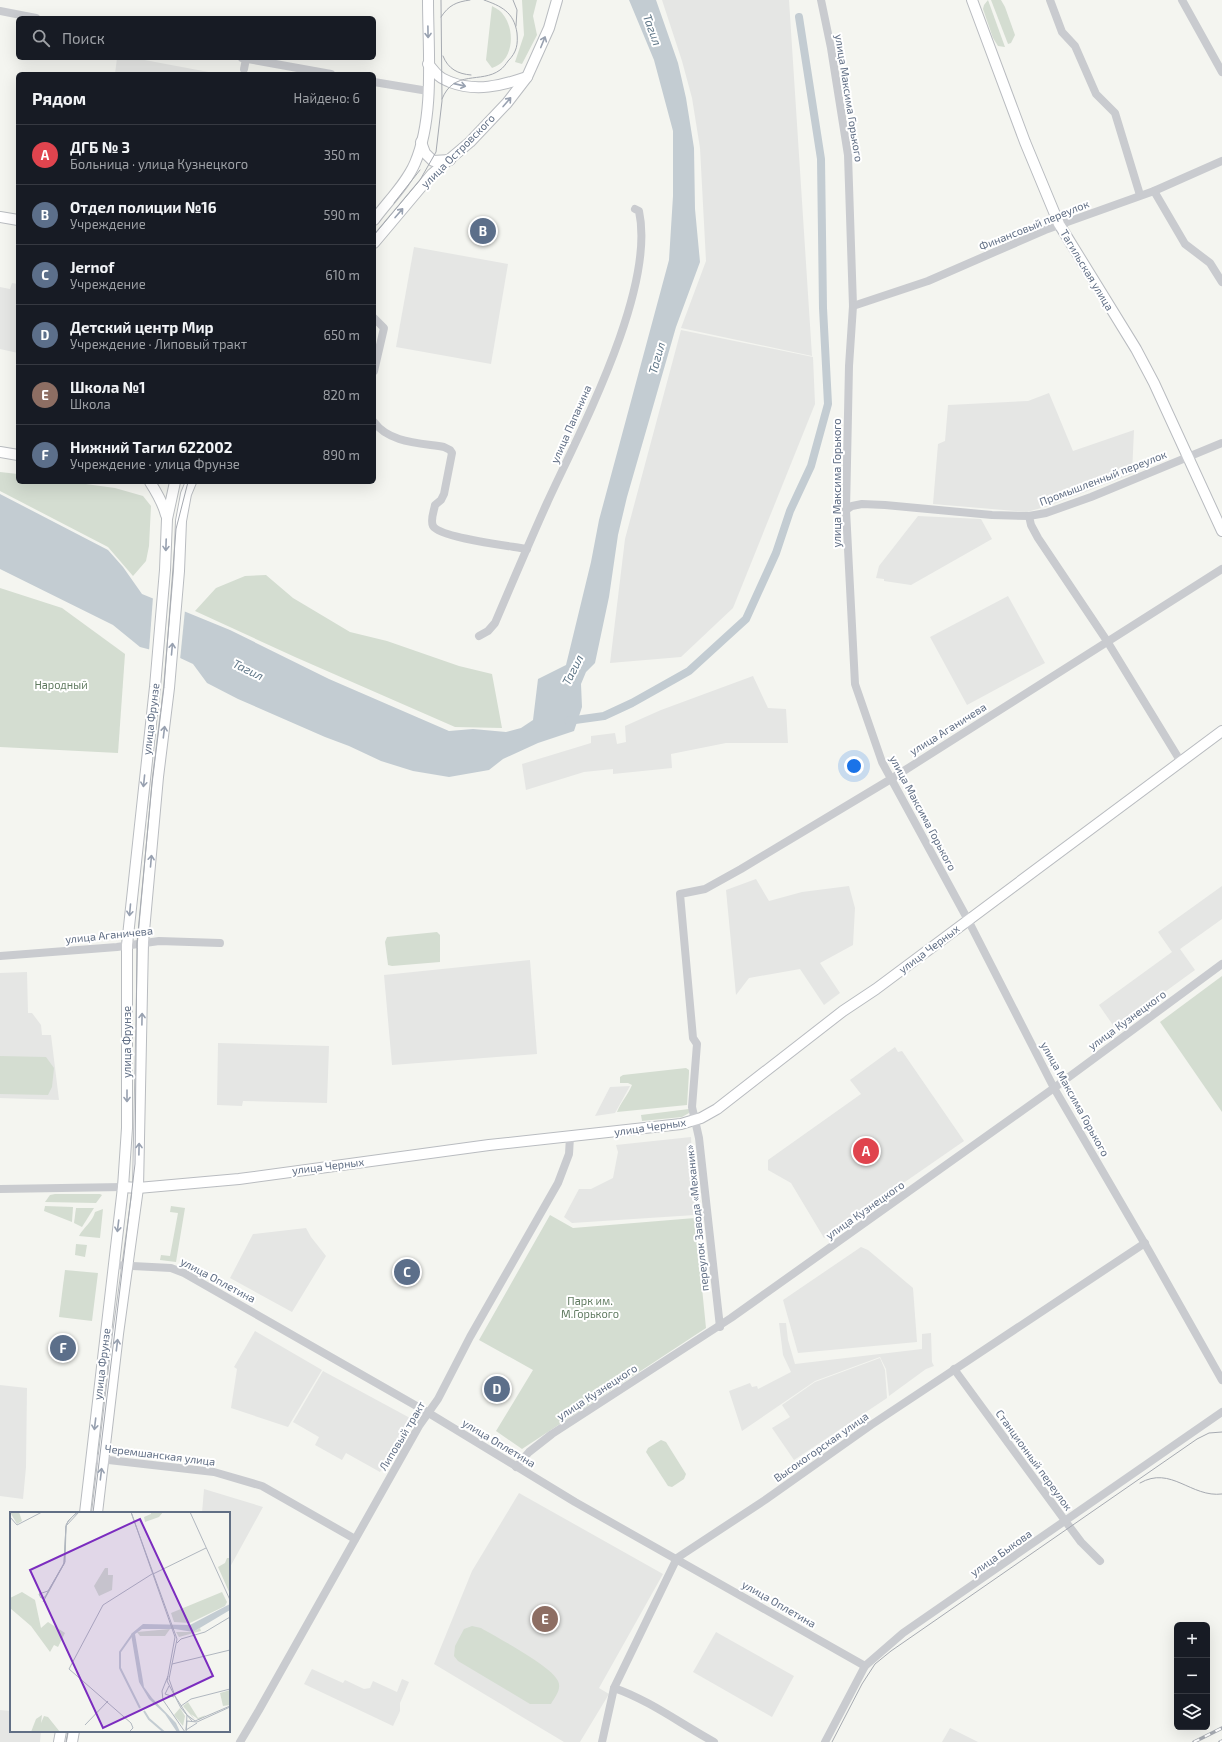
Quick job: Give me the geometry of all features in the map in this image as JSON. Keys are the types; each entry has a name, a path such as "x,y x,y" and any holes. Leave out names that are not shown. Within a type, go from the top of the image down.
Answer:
{"main road":[{"name":"улица Островского","path":"376,217 404,181 414,163 421,142 428,91 428,0"},
{"name":"улица Островского","path":"376,241 432,174 475,137 507,103 527,77 549,28 557,0"},
{"name":"Тагильская улица","path":"974,1 1025,142 1059,224 1136,349 1154,383 1222,531"},
{"path":"428,64 439,77 454,83 481,88 503,85 527,77"},
{"path":"421,142 425,153 433,161 450,160"},
{"path":"0,217 16,220"},
{"path":"0,452 16,455"},
{"path":"152,484 157,491 167,519"},
{"path":"167,519 172,484"},
{"path":"172,484 180,504 181,521"},
{"path":"181,521 186,494 190,484"},
{"name":"улица Фрунзе","path":"85,1512 123,1187 127,1128 127,945 155,687 165,570 167,519"},
{"name":"улица Фрунзе","path":"97,1512 127,1265 138,1188 143,942 158,777 169,688 179,571 181,521"},
{"name":"улица Черных","path":"123,1187 138,1188 239,1179 489,1145 681,1124 695,1120 717,1109 843,1011 876,989 1222,731"},
{"path":"60,1742 61,1732"},
{"path":"72,1742 74,1732"}],"street":[{"name":"улица Максима Горького","path":"821,0 831,48 848,155 853,306 849,366 846,510 855,684 882,762 968,920 1054,1088 1222,1380"},
{"path":"1050,0 1062,32 1075,46 1096,94 1115,113 1140,195"},
{"path":"1182,0 1222,72"},
{"path":"0,10 27,16"},
{"path":"244,60 244,69"},
{"path":"255,60 320,72"},
{"path":"376,82 428,91"},
{"name":"Финансовый переулок","path":"853,306 928,281 1059,224 1154,191 1222,161"},
{"path":"1154,191 1185,244 1210,263 1222,282"},
{"name":"улица Папанина","path":"479,636 488,631 495,623 583,426 623,328 639,266 641,222 639,211 635,209"},
{"path":"376,320 384,328 376,362"},
{"path":"376,424 389,435 397,438 444,447 452,453 444,494 441,500 435,505 432,522 437,530 442,533 473,540 527,549"},
{"name":"Промышленный переулок","path":"846,510 862,504 992,515 1029,516 1046,513 1091,497 1222,443"},
{"path":"1029,516 1031,525 1038,538 1107,641 1181,762"},
{"name":"улица Аганичева","path":"680,894 705,889 711,886 891,779 1222,569"},
{"name":"переулок Завода «Механик»","path":"680,894 693,1038 697,1044 692,1107 700,1138 720,1326"},
{"name":"улица Аганичева","path":"0,956 159,941 220,943"},
{"name":"улица Кузнецкого","path":"516,1467 529,1452 552,1434 720,1326 1054,1088 1222,964"},
{"name":"Липовый тракт","path":"240,1742 428,1412 438,1399 470,1337 558,1183 569,1154 570,1137"},
{"name":"улица Черных","path":"0,1189 123,1187"},
{"name":"Высокогорская улица","path":"677,1558 765,1500 871,1425 954,1369 1144,1243"},
{"name":"улица Оплетина","path":"113,1265 171,1268 184,1273 428,1412 575,1502 677,1558 865,1666"},
{"name":"Станционный переулок","path":"954,1369 1081,1542 1100,1561"},
{"name":"улица Быкова","path":"825,1742 865,1666 903,1633 1066,1522 1222,1412"},
{"name":"Черемшанская улица","path":"91,1458 214,1472 262,1486 355,1539"},
{"path":"602,1742 614,1688 677,1558"},
{"path":"614,1688 625,1692 674,1718 714,1742"}],"shaded area":[{"path":"662,0 789,0 812,356 681,328 706,261 700,148 692,98 682,61"},
{"path":"117,60 145,60 208,72 115,72"},
{"path":"414,247 508,264 491,364 396,347"},
{"path":"12,283 16,284 16,353 0,349 0,287 10,289"},
{"path":"681,330 813,357 815,404 733,608 681,657 610,663 625,539"},
{"path":"1049,393 1073,451 1134,430 1132,474 1048,506 1027,512 933,504 938,444 945,441 948,405 1028,401"},
{"path":"918,516 981,519 992,539 911,585 884,581 884,579 876,578 879,566"},
{"path":"1008,596 1045,663 967,705 930,637"},
{"path":"753,676 768,708 786,709 788,743 726,743 671,754 672,768 613,774 613,769 584,772 526,790 522,764 591,743 591,736 615,733 617,744 626,742 625,726 661,710"},
{"path":"756,879 769,901 802,892 849,886 855,908 853,945 820,963 840,993 824,1005 800,969 749,978 736,995 726,890"},
{"path":"1222,886 1222,919 1180,949 1195,970 1115,1028 1099,1005 1172,952 1158,932"},
{"path":"530,960 537,1054 392,1065 384,975"},
{"path":"27,972 28,1013 32,1013 41,1025 42,1035 51,1035 59,1100 0,1098 0,973"},
{"path":"218,1043 329,1046 327,1103 243,1101 242,1106 217,1105"},
{"path":"895,1047 898,1052 902,1051 964,1141 824,1238 791,1183 768,1170 768,1160 861,1094 850,1080"},
{"path":"630,1086 615,1113 595,1116 610,1087"},
{"path":"691,1137 695,1215 572,1223 564,1217 579,1189 591,1189 613,1178 618,1152 616,1145"},
{"path":"306,1228 326,1256 292,1312 230,1278 253,1234"},
{"path":"861,1247 868,1250 913,1288 917,1342 798,1353 783,1300"},
{"path":"779,1323 786,1323 788,1340 795,1364 922,1349 922,1334 931,1333 932,1362 934,1366 926,1369 889,1396 886,1369 880,1357 815,1381 742,1431 729,1391 750,1383 752,1387 757,1386 758,1389 791,1372 783,1355"},
{"path":"255,1331 322,1370 288,1427 231,1408 237,1369 234,1367"},
{"path":"880,1358 885,1370 887,1398 794,1460 772,1428 790,1417 782,1405 815,1382"},
{"path":"323,1371 410,1418 380,1472 346,1453 342,1460 315,1445 319,1437 293,1422"},
{"path":"0,1385 27,1388 26,1467 23,1499 0,1496"},
{"path":"204,1489 263,1507 230,1567 230,1512 202,1512"},
{"path":"519,1493 663,1574 599,1688 609,1694 580,1742 564,1742 434,1664 472,1571"},
{"path":"716,1632 794,1676 772,1717 693,1672"},
{"path":"312,1669 343,1683 345,1680 364,1689 370,1688 373,1681 397,1692 402,1679 409,1682 400,1703 400,1711 393,1726 304,1684"},
{"path":"0,1710 10,1711 10,1732 41,1732 40,1742 0,1742"},
{"path":"950,1728 978,1742 942,1742"}],"green space":[{"path":"522,0 537,0 533,16 537,35 522,64 515,62 524,35"},
{"path":"988,0 1005,47 998,46 993,38 983,9"},
{"path":"991,0 1001,0 1005,7 1015,35 1011,43 1008,44"},
{"path":"492,6 501,12 506,20 511,36 509,52 505,59 499,65 492,68 486,60"},
{"path":"0,472 16,474 16,484 86,484 115,488 143,496 151,506 149,546 146,561 133,576 108,547 0,491"},
{"path":"266,575 293,598 350,632 387,641 459,666 492,674 502,728 455,727 295,657 195,611 216,588 245,576"},
{"name":"Народный","path":"0,588 62,608 125,654 118,753 0,747"},
{"path":"437,932 440,935 440,962 392,966 388,965 385,942 387,937"},
{"path":"1222,976 1222,1112 1160,1022"},
{"path":"0,1056 46,1057 54,1068 52,1087 48,1095 0,1094"},
{"path":"686,1068 689,1070 687,1105 617,1112 632,1085 628,1083 620,1083 620,1077 623,1075"},
{"path":"689,1109 689,1113 682,1117 642,1121 641,1115"},
{"path":"50,1195 102,1195 96,1203 45,1202"},
{"path":"45,1206 73,1207 72,1222 44,1211"},
{"path":"171,1206 185,1208 176,1262 160,1260 161,1255 170,1256 178,1213 170,1212"},
{"path":"76,1208 94,1208 82,1227 74,1223"},
{"path":"103,1209 100,1238 79,1236 95,1212"},
{"name":"Парк им. М.Горького","path":"550,1215 573,1228 695,1218 706,1328 522,1449 496,1431 533,1370 479,1340"},
{"path":"76,1244 87,1245 85,1257 75,1255"},
{"path":"65,1270 98,1273 92,1321 59,1317"},
{"path":"661,1440 666,1442 686,1474 684,1479 672,1487 668,1486 646,1452 648,1448"},
{"path":"472,1626 481,1628 510,1645 535,1660 554,1675 558,1681 559,1687 558,1693 551,1704 530,1704 458,1661 454,1656 455,1646 464,1629"}],"water":[{"name":"Тагил","path":"629,0 656,0 678,63 686,98 694,148 695,209 700,262 676,327 627,497 618,535 609,597 595,663 586,672 581,684 582,707 574,731 538,743 503,759 489,770 449,777 413,771 381,761 238,699 207,683 193,664 178,657 140,647 113,625 0,569 0,494 108,550 123,567 142,594 230,630 329,679 449,731 473,729 506,732 521,728 533,720 538,679 566,665 591,562 599,520 669,260 673,196 673,131 654,60"}],"pier":[{"path":"153,597 185,610 180,660 149,651"}],"waterway":[{"path":"568,721 604,716 632,703 689,671 746,619 776,553 790,511 811,466 828,404 823,308 821,159 799,17"}],"tram line":[{"path":"376,233 420,180 436,152 442,101 441,0"},
{"path":"441,17 453,5 470,0"},
{"path":"442,99 447,90 453,84 468,78 493,74 500,70 515,51 517,44 517,33 510,15 496,5 484,0"},
{"path":"513,0 517,10 516,26"},
{"path":"443,56 445,61 454,70 471,75"},
{"path":"394,203 420,170"},
{"path":"93,1512 135,1164 137,943 152,784 164,687 176,529 187,484"},
{"path":"832,1742 862,1684 875,1664 891,1651 1197,1439 1209,1433 1222,1432"},
{"path":"1140,1483 1151,1478 1162,1478 1211,1494 1222,1494"},
{"path":"66,1742 68,1732"}],"railway":[{"path":"1194,1742 1222,1728"}],"place":[{"name":"Отдел полиции №16","path":"483,231"},
{"name":"ДГБ № 3","path":"866,1151"},
{"name":"Jernof","path":"407,1272"},
{"name":"Нижний Тагил 622002","path":"63,1348"},
{"name":"Детский центр Мир","path":"497,1389"},
{"name":"Школа №1","path":"545,1619"}]}
